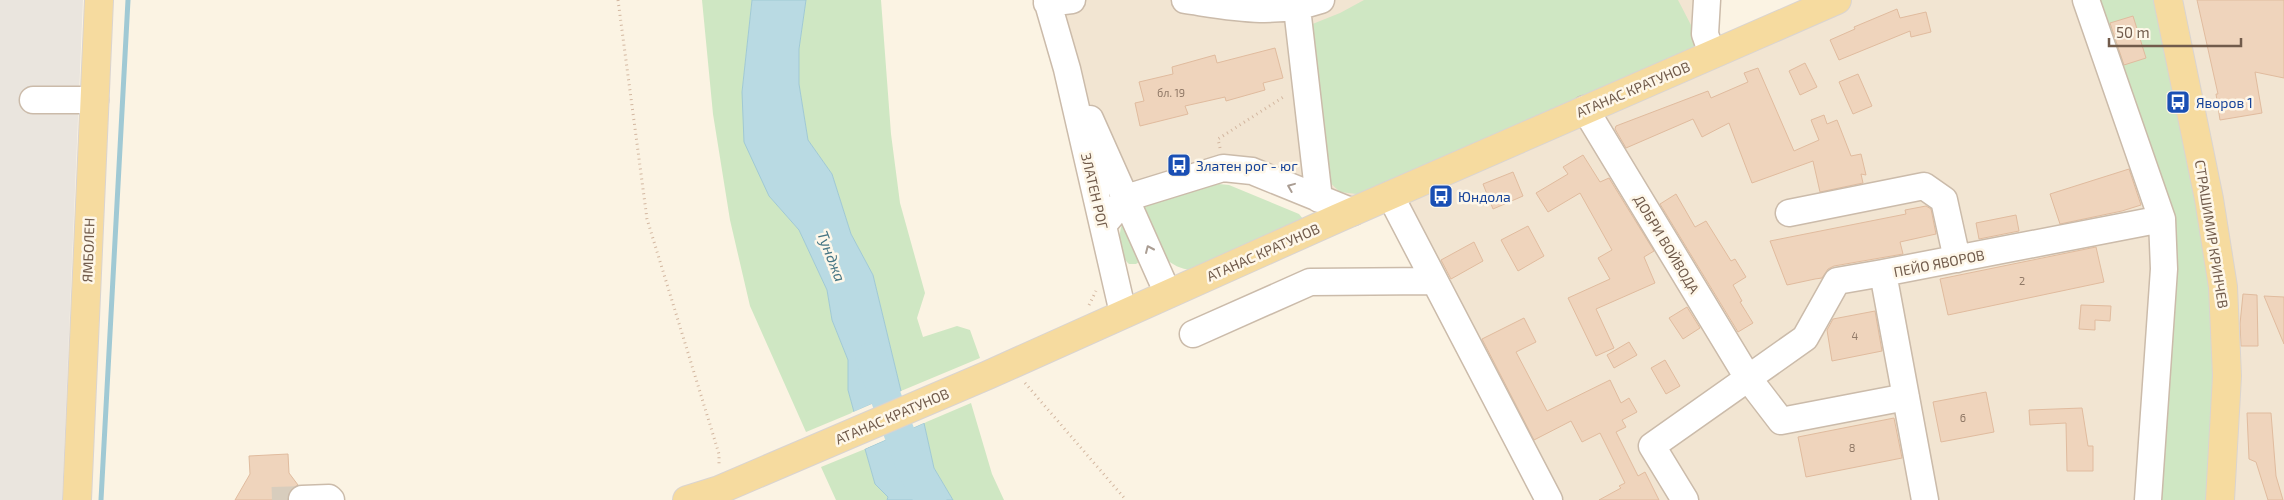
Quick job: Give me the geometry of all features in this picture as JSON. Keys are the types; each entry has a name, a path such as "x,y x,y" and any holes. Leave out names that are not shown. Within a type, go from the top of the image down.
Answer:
{"main road":[{"name":"ЯМБОЛЕН","path":"77,500 99,0"},
{"name":"АТАНАС КРАТУНОВ","path":"687,500 720,495 777,465 998,370 1585,109 1838,0"},
{"name":"СТРАШИМИР КРИНЧЕВ","path":"2168,0 2209,199 2223,287 2227,376 2220,500"}],"street":[{"path":"1184,0 1253,10 1309,4 1306,84 1319,198"},
{"path":"1707,0 1705,34 1712,54"},
{"path":"2086,0 2162,219 2164,269 2148,500"},
{"name":"ЗЛАТЕН РОГ","path":"1056,1 1067,69 1123,313"},
{"name":"ЗЛАТЕН РОГ","path":"1067,69 1168,294"},
{"path":"33,100 95,100"},
{"name":"ДОБРИ ВОЙВОДА","path":"1585,109 1748,378 1781,422 1906,397"},
{"path":"1103,225 1126,198 1223,168 1252,171 1353,212"},
{"path":"1789,213 1924,186 1944,200 1957,259"},
{"path":"1390,195 1549,500"},
{"name":"ПЕЙО ЯВОРОВ","path":"1925,500 1883,273 2162,219"},
{"path":"1685,500 1652,446 1805,338 1837,281 1883,273"},
{"path":"1193,334 1310,282 1434,281"},
{"path":"302,499 330,498 331,500"}],"path":[{"path":"618,0 647,219 719,454 720,495"},
{"path":"1223,168 1218,138 1306,84"},
{"path":"1083,311 1099,286"},
{"path":"998,370 1126,500"}],"shaded area":[{"path":"0,0 83,0 62,500 0,500"},
{"path":"1047,0 1701,0 1712,54 1837,0 2284,0 2284,500 1549,500 1390,196 1353,212 1252,171 1126,198 1067,69"}],"green space":[{"path":"702,0 752,0 742,92 769,196 799,230 827,290 832,320 848,360 848,390 854,412 806,432 750,306 730,220 713,114"},
{"path":"806,0 881,0 891,134 900,203 925,293 917,318 923,337 957,326 970,330 980,358 901,391 873,275 851,234 832,174 808,140 799,84 799,49"},
{"path":"1364,0 1678,0 1692,27 1697,43 1691,58 1365,195 1340,192 1326,179 1310,25 1340,13"},
{"path":"2086,0 2168,0 2209,199 2220,500 2148,500 2164,269"},
{"path":"1219,184 1229,185 1299,214 1303,219 1302,227 1192,270 1173,264 1163,257 1137,200"},
{"path":"1124,216 1142,260 1136,264 1129,264 1120,248 1119,242"},
{"path":"971,403 992,474 1004,500 953,500 934,468 924,423"},
{"path":"865,449 875,484 888,497 887,500 836,500 821,467"}],"water":[{"path":"752,0 806,0 799,49 799,84 808,140 832,174 851,234 873,275 901,391 854,412 848,390 848,360 832,320 827,290 799,230 769,196 744,142 742,92"},
{"path":"924,423 934,468 953,500 887,500 888,497 875,484 865,449"}],"pier":[{"path":"904,390 902,394 855,414 851,413"},
{"path":"923,421 926,422 862,450 864,447"}],"building":[{"path":"2197,0 2284,0 2284,78 2255,72 2262,113 2220,120 2216,94 2218,94"},
{"path":"1897,9 1900,18 1926,12 1931,32 1911,37 1910,31 1839,60 1830,40 1855,29 1854,27"},
{"path":"2133,16 2146,58 2124,65 2110,23"},
{"path":"1275,48 1283,78 1263,83 1265,90 1226,101 1225,97 1185,106 1188,114 1140,126 1135,103 1144,101 1139,82 1173,74 1172,67 1215,55 1217,63"},
{"path":"1805,63 1817,87 1800,95 1789,71"},
{"path":"1758,68 1794,151 1819,140 1811,120 1824,115 1827,124 1837,120 1851,156 1861,154 1866,175 1861,174 1863,183 1820,192 1813,161 1752,183 1729,123 1702,137 1693,119 1626,148 1615,129 1616,126 1708,91 1711,98 1748,82 1744,73"},
{"path":"1858,74 1872,106 1853,114 1839,82"},
{"path":"1583,155 1600,182 1609,178 1654,251 1644,257 1655,283 1596,309 1614,348 1596,356 1568,298 1610,279 1598,258 1612,250 1580,193 1548,212 1536,193 1568,174 1563,167"},
{"path":"2129,169 2141,205 2122,211 2060,224 2050,194"},
{"path":"1513,172 1523,196 1493,209 1483,184"},
{"path":"1676,194 1695,227 1706,221 1731,261 1735,259 1746,277 1733,285 1742,301 1740,302 1753,323 1738,332 1660,204"},
{"path":"1926,206 1931,209 1936,234 1900,242 1903,254 1834,266 1828,269 1822,278 1787,285 1770,241 1906,214 1905,210"},
{"path":"2016,215 2019,231 1979,239 1976,223"},
{"path":"1528,226 1544,256 1518,271 1501,240"},
{"path":"1474,242 1483,261 1451,279 1441,260"},
{"path":"2096,247 2104,282 1948,315 1940,279"},
{"path":"2243,294 2257,295 2258,346 2241,346 2240,324"},
{"path":"2264,296 2284,297 2284,344"},
{"path":"2081,305 2111,306 2110,321 2095,320 2095,330 2079,329"},
{"path":"1687,307 1700,328 1683,339 1669,318"},
{"path":"1875,311 1882,351 1832,361 1827,330 1833,319"},
{"path":"1524,318 1536,342 1516,352 1547,411 1610,380 1621,403 1629,398 1637,412 1622,420 1626,427 1616,432 1638,476 1645,472 1659,500 1599,500 1621,488 1619,486 1625,483 1600,433 1582,442 1571,421 1534,440 1482,339"},
{"path":"1629,342 1637,355 1614,368 1607,355"},
{"path":"1665,360 1680,386 1666,394 1651,368"},
{"path":"1986,392 1994,432 1941,442 1933,402"},
{"path":"2082,408 2088,446 2093,446 2093,471 2067,471 2066,423 2030,425 2029,410"},
{"path":"2247,413 2271,413 2276,476 2283,500 2268,500 2256,462 2249,459"},
{"path":"1894,418 1902,458 1806,477 1798,437"},
{"path":"288,454 289,473 298,485 289,492 287,500 235,500 250,474 249,456"}],"waterway":[{"path":"101,500 128,0"},
{"name":"Тунджа","path":"871,358 914,472 931,500"}],"tunnel":[{"path":"272,500 302,499"}],"place":[{"name":"Яворов 1","path":"2178,102"},
{"name":"Златен рог - юг","path":"1179,165"},
{"name":"Юндола","path":"1441,196"}]}
